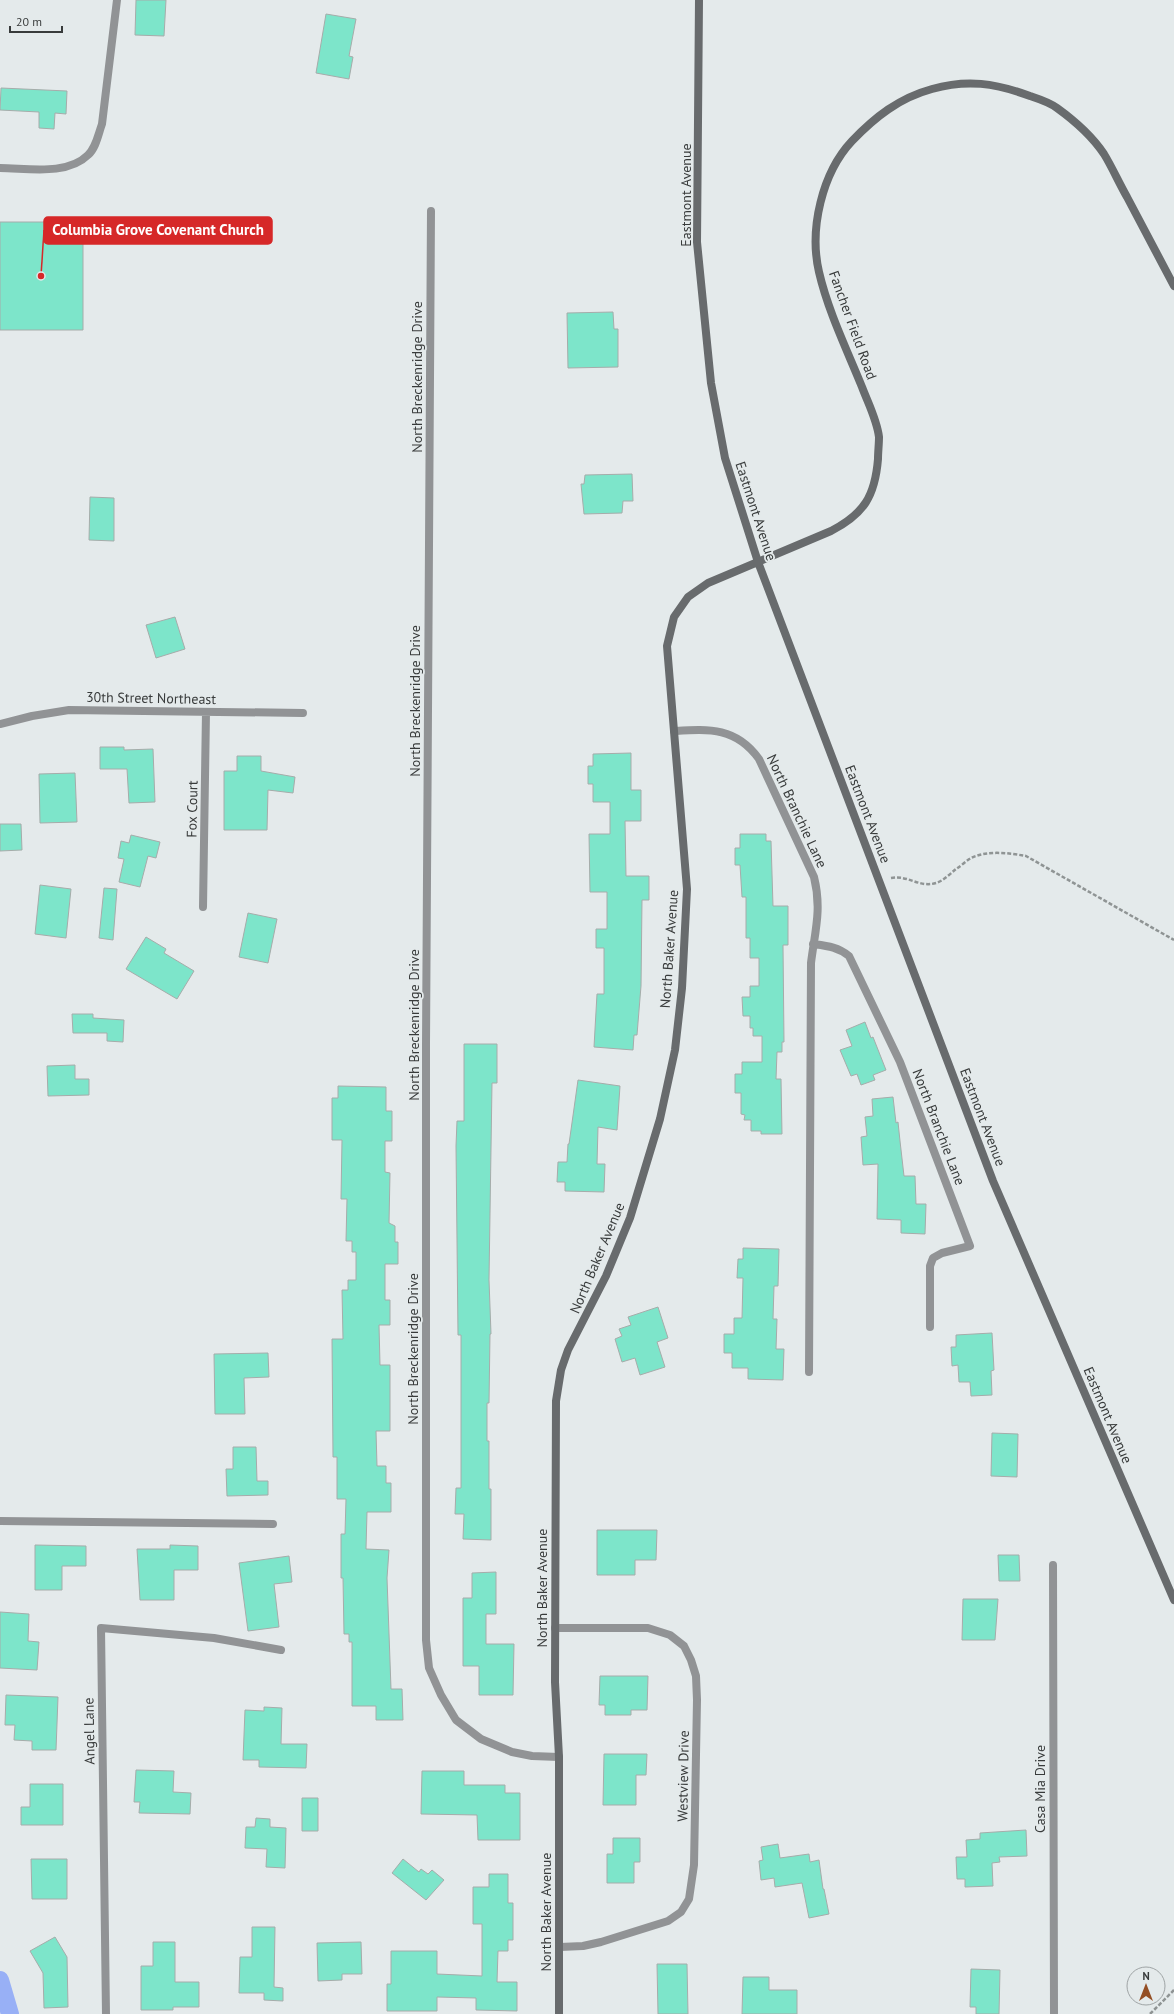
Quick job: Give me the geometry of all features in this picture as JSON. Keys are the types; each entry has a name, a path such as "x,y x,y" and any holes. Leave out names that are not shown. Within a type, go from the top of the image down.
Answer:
{"main road":[{"name":"Eastmont Avenue","path":"699,0 697,242 711,382 725,458 758,562 993,1181 1174,1600"},
{"name":"Fancher Field Road","path":"758,562 847,523 861,510 872,490 877,473 879,437 873,416 826,296 818,272 815,247 817,222 826,187 842,152 866,127 891,106 920,92 952,84 978,83 1005,87 1052,104 1080,126 1103,153 1174,286"},
{"name":"North Baker Avenue","path":"559,2014 559,1757 555,1682 555,1628 556,1401 560,1370 568,1350 606,1276 630,1218 660,1119 675,1050 682,988 687,889 667,646 674,617 688,597 708,583 758,562"}],"street":[{"path":"0,168 56,169 73,165 88,155 96,143 102,124 117,0"},
{"name":"North Breckenridge Drive","path":"431,211 426,1037 426,1640 429,1668 441,1695 456,1720 481,1739 512,1752 532,1756 559,1757"},
{"name":"30th Street Northeast","path":"0,724 32,716 69,710 303,713"},
{"name":"Fox Court","path":"203,907 206,712"},
{"name":"North Branchie Lane","path":"674,731 709,729 722,731 751,748 759,759 814,877 818,894 818,911 811,963 809,1372"},
{"name":"North Branchie Lane","path":"813,944 841,949 849,956 900,1062 970,1246 942,1253 933,1258 930,1266 930,1327"},
{"path":"0,1521 273,1524"},
{"name":"Casa Mia Drive","path":"1053,1565 1054,2014"},
{"name":"Angel Lane","path":"106,2014 101,1628 214,1638 281,1650"},
{"name":"Westview Drive","path":"555,1628 648,1628 670,1635 684,1646 691,1660 696,1676 697,1700 694,1865 689,1898 681,1912 668,1921 589,1944 560,1947"}],"path":[{"path":"880,881 901,877 919,884 938,883 971,858 982,854 1009,853 1026,856 1174,940"},
{"path":"1150,2014 1174,1990"}],"building":[{"path":"136,0 166,0 164,36 135,35"},
{"path":"326,14 356,19 349,56 353,57 349,79 316,73"},
{"path":"1,88 67,91 66,114 55,113 54,129 39,128 39,112 0,110"},
{"path":"0,222 83,222 83,330 0,330"},
{"path":"613,312 614,329 618,329 618,367 568,368 567,313"},
{"path":"632,474 633,501 623,501 622,513 584,514 581,484 584,484 585,475"},
{"path":"90,497 114,498 114,541 89,540"},
{"path":"175,617 185,649 156,658 146,625"},
{"path":"100,747 124,747 124,750 153,749 155,802 129,803 127,769 100,769"},
{"path":"631,753 631,790 641,790 641,821 625,821 626,876 649,876 649,900 642,900 641,986 637,1035 634,1035 633,1050 594,1047 597,994 604,994 604,948 596,948 596,929 607,929 607,892 590,892 589,834 610,834 610,802 593,802 593,784 588,784 588,766 593,766 593,754"},
{"path":"237,756 261,756 261,771 295,777 293,793 268,790 267,830 224,830 224,771 237,771"},
{"path":"75,773 77,822 40,823 39,774"},
{"path":"0,824 21,824 22,850 0,851"},
{"path":"740,834 766,834 766,841 771,841 773,906 788,906 788,945 783,945 784,1042 782,1042 782,1052 777,1052 776,1079 781,1079 782,1134 761,1134 761,1131 751,1131 751,1120 744,1120 745,1115 741,1114 741,1093 735,1093 735,1074 742,1074 742,1062 762,1062 762,1036 753,1036 753,1028 750,1028 750,1016 743,1016 742,997 750,997 750,986 759,986 759,958 750,958 750,938 746,938 746,897 742,897 740,865 735,865 735,848 740,848"},
{"path":"131,835 160,842 156,858 148,856 140,887 119,882 124,859 118,858 121,841 129,843"},
{"path":"40,885 71,889 66,938 35,934"},
{"path":"104,888 117,889 113,940 99,938"},
{"path":"248,913 277,919 268,963 239,957"},
{"path":"146,937 166,949 164,953 194,971 177,999 126,969"},
{"path":"72,1014 93,1014 93,1018 124,1020 123,1042 107,1041 107,1033 73,1033"},
{"path":"865,1022 871,1038 873,1037 886,1070 873,1075 875,1080 861,1085 857,1074 851,1076 840,1050 852,1046 846,1030"},
{"path":"464,1044 497,1044 497,1083 492,1083 489,1280 491,1334 489,1403 487,1403 489,1489 491,1489 491,1540 463,1539 464,1514 455,1514 456,1488 461,1488 461,1335 458,1335 456,1146 457,1121 464,1121"},
{"path":"75,1065 75,1079 89,1079 89,1095 48,1096 47,1066"},
{"path":"578,1080 620,1086 617,1130 598,1127 597,1164 605,1164 604,1192 565,1191 565,1182 557,1182 558,1162 567,1162 568,1144"},
{"path":"338,1086 386,1087 386,1111 392,1111 392,1141 385,1141 385,1172 390,1173 389,1223 395,1226 395,1242 398,1242 398,1264 385,1264 385,1300 390,1300 390,1325 379,1325 380,1365 390,1365 390,1431 376,1431 377,1466 386,1466 386,1483 391,1483 391,1512 367,1512 366,1549 389,1550 387,1578 391,1689 402,1689 403,1720 376,1720 376,1706 352,1706 352,1642 349,1642 349,1634 344,1634 343,1578 341,1578 341,1534 345,1534 346,1499 337,1499 337,1457 333,1457 332,1339 343,1339 342,1290 348,1290 348,1280 356,1280 356,1252 352,1252 352,1241 346,1241 347,1199 341,1199 342,1140 332,1140 332,1098 338,1098"},
{"path":"893,1097 896,1123 898,1122 904,1176 915,1176 916,1204 926,1204 925,1234 901,1233 901,1220 877,1219 878,1164 863,1165 861,1137 867,1136 865,1117 873,1116 872,1099"},
{"path":"743,1248 779,1249 778,1286 774,1286 773,1319 777,1319 776,1349 784,1349 783,1380 748,1379 748,1368 732,1368 732,1353 724,1353 724,1334 734,1334 734,1318 742,1318 743,1278 737,1278 738,1259 743,1259"},
{"path":"658,1307 668,1338 657,1342 665,1367 640,1375 635,1358 622,1362 615,1339 622,1336 619,1329 631,1325 628,1317"},
{"path":"992,1333 994,1370 991,1371 992,1395 971,1396 970,1382 959,1382 958,1365 952,1366 951,1347 956,1347 956,1335"},
{"path":"268,1353 269,1377 244,1378 245,1414 215,1414 214,1354"},
{"path":"992,1433 1018,1434 1017,1477 991,1476"},
{"path":"233,1447 256,1447 257,1481 268,1481 268,1495 227,1496 226,1469 233,1469"},
{"path":"597,1530 657,1530 656,1560 635,1560 635,1575 597,1575"},
{"path":"35,1545 86,1546 86,1566 62,1566 62,1590 35,1590"},
{"path":"170,1545 198,1546 198,1570 174,1570 174,1600 140,1600 137,1549 170,1549"},
{"path":"998,1555 1019,1555 1020,1581 999,1581"},
{"path":"289,1556 292,1582 274,1584 279,1627 248,1631 239,1563"},
{"path":"496,1572 496,1614 486,1614 486,1644 514,1644 513,1695 479,1695 479,1666 463,1666 463,1598 472,1598 472,1573"},
{"path":"963,1599 998,1599 995,1640 962,1640"},
{"path":"0,1612 29,1614 28,1641 39,1642 37,1670 0,1668"},
{"path":"600,1676 648,1676 647,1710 631,1710 631,1715 605,1715 605,1705 599,1705"},
{"path":"6,1695 58,1697 56,1750 32,1750 32,1741 14,1740 15,1725 5,1725"},
{"path":"264,1707 282,1708 281,1744 307,1744 306,1768 259,1767 259,1760 243,1760 245,1710 264,1711"},
{"path":"604,1754 647,1754 646,1775 636,1775 636,1805 603,1805"},
{"path":"136,1770 174,1771 173,1792 191,1793 190,1814 139,1813 140,1802 134,1802"},
{"path":"422,1771 464,1771 464,1785 505,1785 505,1793 520,1793 520,1840 478,1840 477,1815 421,1814"},
{"path":"30,1784 63,1784 63,1825 21,1825 21,1807 30,1807"},
{"path":"302,1798 318,1798 318,1831 302,1831"},
{"path":"256,1818 270,1819 270,1827 286,1828 285,1868 266,1867 267,1849 245,1848 246,1827 255,1827"},
{"path":"1026,1830 1027,1856 999,1857 1000,1862 992,1863 993,1886 965,1887 965,1879 957,1879 956,1857 967,1857 966,1840 980,1839 980,1833"},
{"path":"613,1838 640,1838 640,1862 634,1862 634,1883 607,1883 607,1854 613,1854"},
{"path":"778,1844 780,1858 809,1854 810,1862 819,1860 823,1889 829,1914 809,1918 802,1883 775,1887 774,1878 761,1880 759,1861 763,1860 761,1847"},
{"path":"31,1859 67,1859 67,1899 32,1899"},
{"path":"403,1859 419,1872 421,1869 428,1874 432,1870 444,1880 426,1900 392,1873"},
{"path":"489,1874 508,1874 508,1903 513,1903 513,1940 508,1940 508,1951 498,1951 497,1982 517,1982 517,2011 476,2010 476,1998 437,1997 437,2011 387,2011 387,1984 391,1984 391,1951 437,1951 437,1974 482,1976 482,1924 473,1924 473,1887 489,1887"},
{"path":"252,1927 275,1927 274,1987 283,1988 283,2001 264,2000 264,1993 239,1993 240,1957 252,1957"},
{"path":"55,1937 67,1957 68,2007 44,2008 43,1973 30,1951"},
{"path":"153,1942 175,1942 175,1982 199,1982 199,2007 173,2007 173,2010 141,2010 141,1966 153,1966"},
{"path":"361,1942 362,1974 342,1974 342,1980 318,1981 317,1943"},
{"path":"657,1964 687,1964 688,2014 658,2014"},
{"path":"971,1969 1000,1970 999,2014 976,2014 976,2007 970,2007"},
{"path":"743,1977 769,1977 769,1990 797,1990 797,2014 742,2014"}],"waterway":[{"path":"0,1980 10,2014"}],"place":[{"name":"Columbia Grove Covenant Church","path":"41,276"}]}
